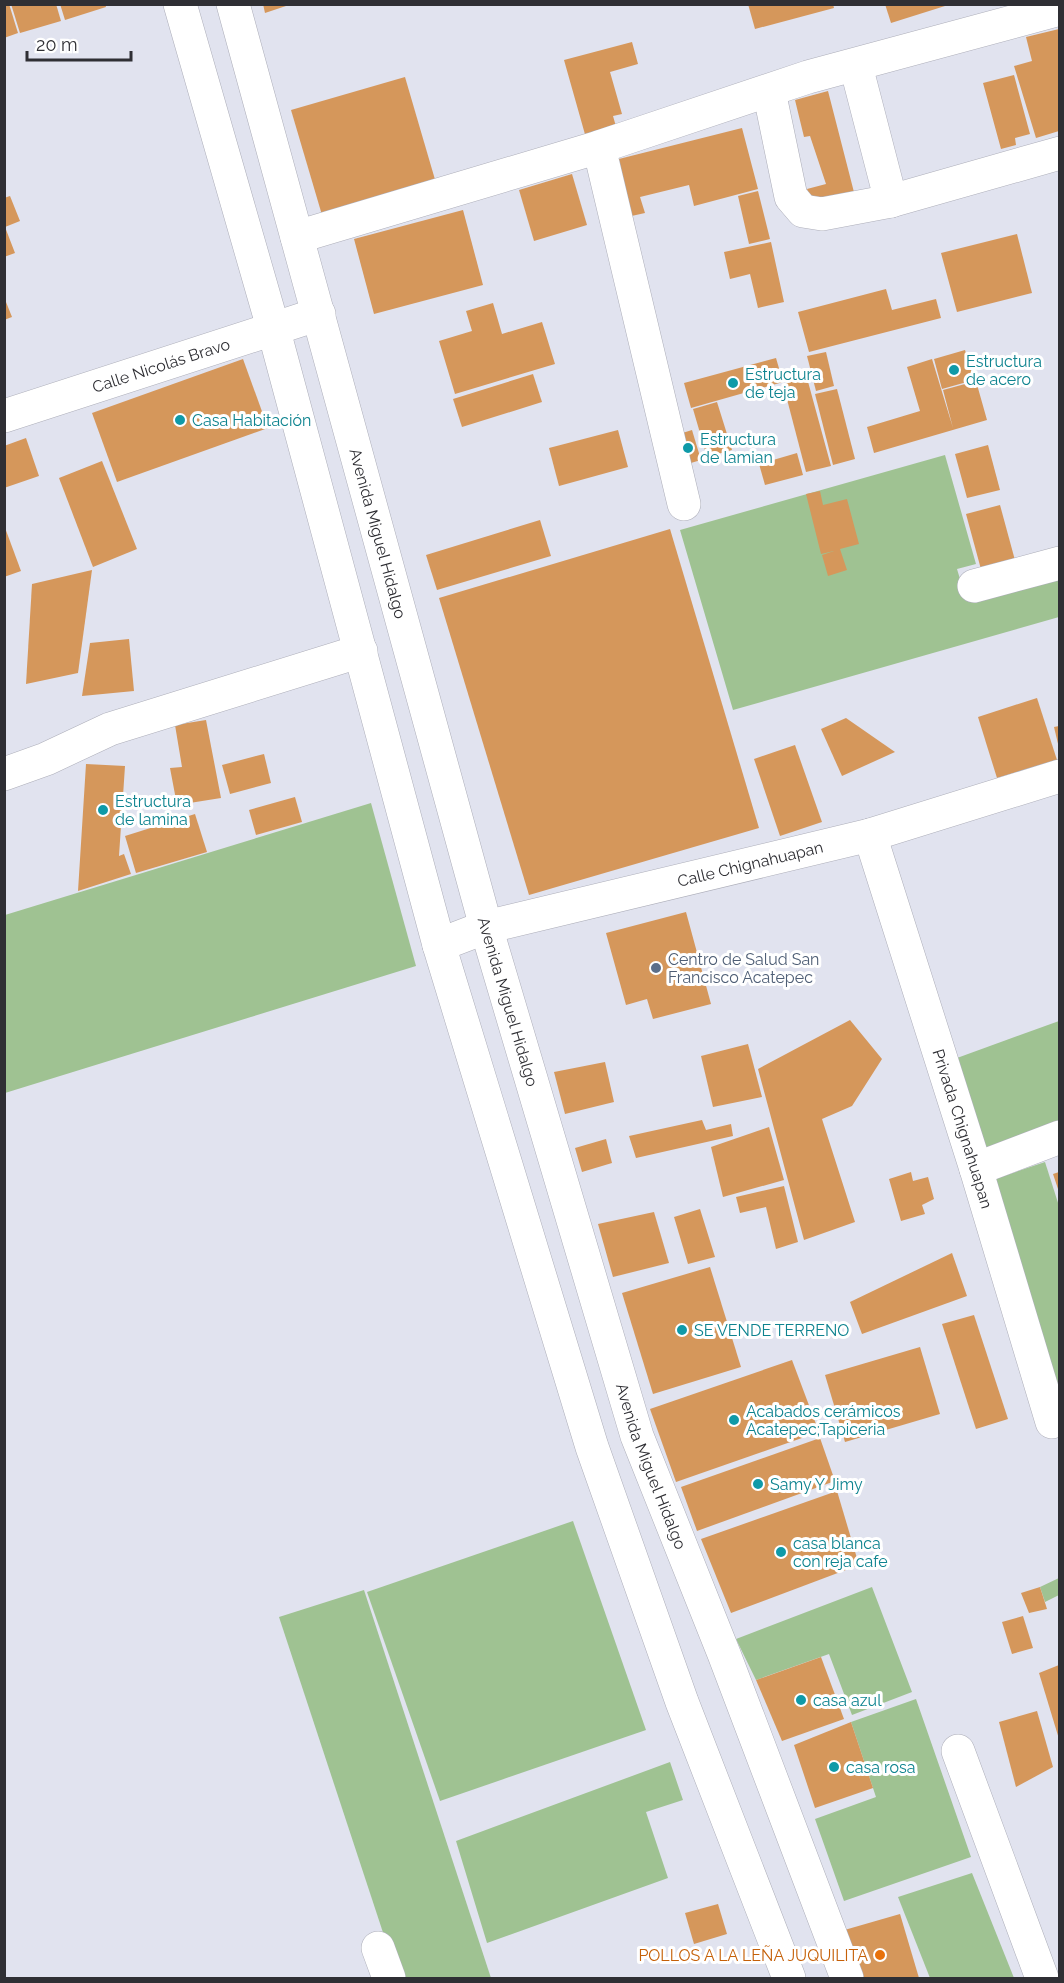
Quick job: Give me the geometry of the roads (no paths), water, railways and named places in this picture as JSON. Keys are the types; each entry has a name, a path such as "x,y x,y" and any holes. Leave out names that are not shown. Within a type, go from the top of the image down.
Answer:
{"main road":[{"path":"180,4 274,331 439,945 592,1447 682,1702 789,1978"},
{"name":"Avenida Miguel Hidalgo","path":"233,4 486,927 638,1436 724,1653 847,1978"},
{"path":"297,237 599,147 808,77 856,66 1059,9"},
{"path":"194,54 243,39"},
{"path":"856,66 891,201"},
{"path":"769,91 791,197 803,211 822,214 891,201 1059,153"},
{"path":"599,147 684,504"},
{"name":"Calle Nicolás Bravo","path":"4,416 274,331 319,314"},
{"path":"974,586 1059,563"},
{"path":"4,774 46,759 110,729 361,651"},
{"name":"Calle Chignahuapan","path":"439,945 486,927 870,835 1059,776"},
{"name":"Privada Chignahuapan","path":"870,835 976,1169 1052,1422"},
{"path":"976,1169 1059,1137"},
{"path":"958,1751 1042,1978"},
{"path":"378,1948 389,1978"}],"place":[{"name":"Estructura de acero","path":"954,370"},
{"name":"Estructura de teja","path":"733,383"},
{"name":"Casa Habitación","path":"180,420"},
{"name":"Estructura de lamian","path":"688,448"},
{"name":"Estructura de lamina","path":"103,810"},
{"name":"Centro de Salud San Francisco Acatepec","path":"656,968"},
{"name":"SE VENDE TERRENO","path":"682,1330"},
{"name":"Acabados cerámicos Acatepec;Tapiceria","path":"734,1420"},
{"name":"Samy Y Jimy","path":"758,1484"},
{"name":"casa blanca con reja cafe","path":"781,1552"},
{"name":"casa azul","path":"801,1700"},
{"name":"casa rosa","path":"834,1767"},
{"name":"POLLOS A LA LEÑA JUQUILITA","path":"880,1955"}]}
